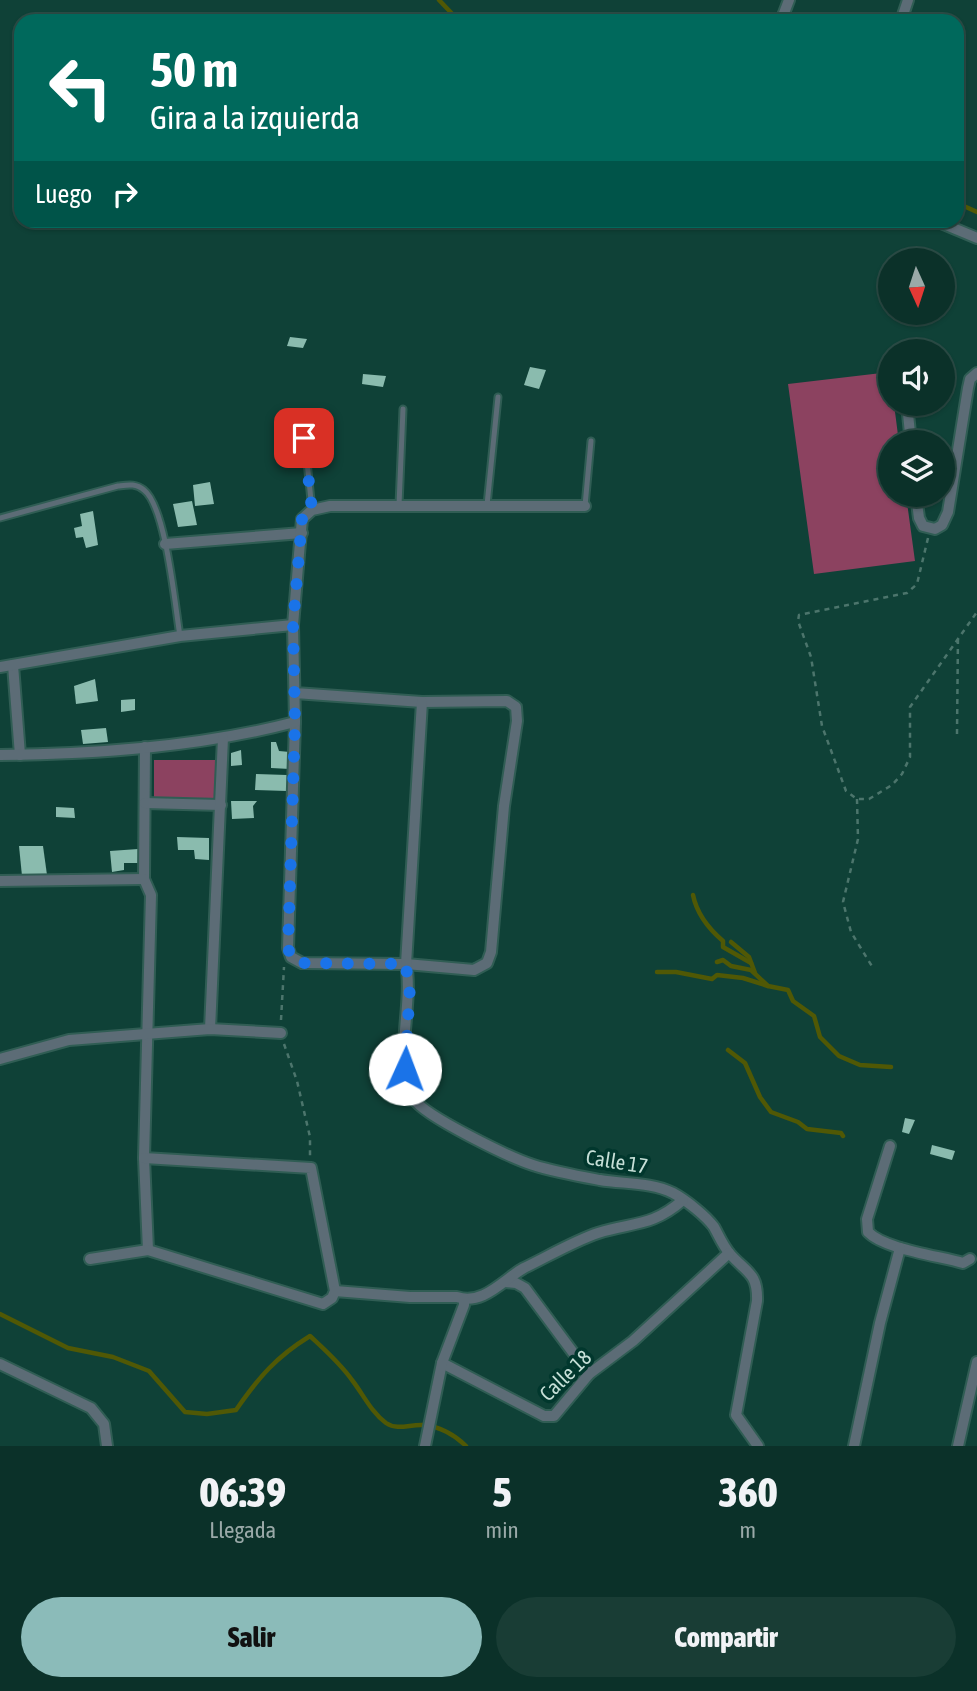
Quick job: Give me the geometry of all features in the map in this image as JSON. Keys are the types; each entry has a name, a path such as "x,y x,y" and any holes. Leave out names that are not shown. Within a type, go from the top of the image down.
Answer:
{"street":[{"path":"953,228 977,238"},
{"path":"918,507 919,518 929,529 942,524 948,512 968,388 970,379 977,373"},
{"path":"295,693 422,702 507,701 516,706 517,721 504,806 490,958 483,967 474,970 405,964 302,963 291,957 288,948 295,722 293,625 302,519 312,510 330,506 585,506"},
{"path":"164,544 302,533"},
{"path":"0,667 180,636 293,625"},
{"path":"13,665 20,755"},
{"name":"Calle 17","path":"422,702 405,964 410,986 404,1057 407,1087 416,1103 431,1116 533,1165 598,1180 654,1187 673,1193 712,1224 729,1253 751,1273 757,1284 755,1315 736,1415 758,1446"},
{"path":"0,755 145,747 223,738 295,722"},
{"path":"209,1029 223,738"},
{"path":"145,747 144,879 151,895 144,1158 148,1250"},
{"path":"145,803 221,805"},
{"path":"0,881 144,879"},
{"path":"0,1059 69,1040 209,1029 281,1033"},
{"path":"890,1146 867,1219 868,1233 876,1241 900,1248 963,1262 970,1259"},
{"path":"90,1259 148,1250 323,1304 332,1298 335,1291 311,1168 144,1158"},
{"path":"335,1291 464,1299 478,1297 522,1269 580,1240 666,1215 682,1200"},
{"path":"854,1446 880,1323 900,1248"},
{"name":"Calle 18","path":"442,1363 549,1417 558,1412 589,1374 633,1340 729,1253"},
{"path":"505,1282 516,1283 525,1289 589,1374"},
{"path":"426,1442 442,1363 464,1299"},
{"path":"958,1446 977,1362"},
{"path":"0,1364 91,1408 104,1424 107,1446"}],"lane":[{"path":"487,505 498,397"},
{"path":"399,505 403,409"},
{"path":"302,413 312,510"},
{"path":"585,506 591,441"},
{"path":"0,519 118,486 135,485 145,490 156,506 180,636"}],"path":[{"path":"929,529 927,552 917,584 912,590 890,598 799,615 811,657 822,726 846,791 857,799 869,799 892,785 902,774 910,757 910,707 932,680 958,635 977,612"},
{"path":"957,734 958,635"},
{"path":"857,799 858,839 843,902 851,932 873,968"},
{"path":"291,957 285,961 282,973 281,1033 297,1082 310,1137 311,1168"}],"shaded area":[{"path":"878,373 878,416 896,416 897,430 878,430 878,507 908,507 915,561 814,574 788,384"},
{"path":"154,760 217,760 216,799 154,799"}],"building":[{"path":"290,337 307,339 303,348 287,346"},
{"path":"530,367 546,370 539,389 524,385"},
{"path":"363,374 386,376 383,387 362,384"},
{"path":"210,482 214,504 195,506 193,485"},
{"path":"192,501 197,525 178,527 173,504"},
{"path":"93,511 98,545 86,548 83,537 76,538 74,528 82,526 80,514"},
{"path":"95,679 98,701 76,704 74,686"},
{"path":"135,699 135,710 121,712 121,700"},
{"path":"106,728 108,742 83,744 81,730"},
{"path":"271,742 276,742 279,751 290,752 290,769 271,768"},
{"path":"241,750 242,765 231,766 231,753"},
{"path":"256,774 287,775 287,791 255,790"},
{"path":"231,801 257,801 253,806 254,818 232,819"},
{"path":"56,807 74,808 75,818 56,817"},
{"path":"177,837 209,838 209,860 195,859 194,850 178,850"},
{"path":"19,846 43,846 47,875 22,876"},
{"path":"138,849 139,863 124,863 124,870 112,872 110,851"},
{"path":"905,1118 915,1120 909,1134 902,1132"},
{"path":"932,1145 955,1151 952,1160 930,1154"}],"waterway":[{"path":"439,0 452,14"},
{"path":"964,206 977,212"},
{"path":"693,895 701,915 723,941 723,947 751,963"},
{"path":"731,942 749,957 755,973"},
{"path":"717,962 723,960 731,966 751,970 768,986 788,990 793,1001 814,1016 820,1037 839,1056 860,1065 891,1067"},
{"path":"657,972 676,972 712,979 717,975 743,978 768,986"},
{"path":"728,1050 745,1063 760,1097 771,1112 798,1122 807,1129 841,1133 843,1136"},
{"path":"0,1314 68,1348 113,1357 149,1371 185,1412 207,1414 236,1410 269,1368 310,1336 342,1368 386,1423 395,1427 435,1427 466,1446"}],"route":[{"path":"304,438 312,510 302,519 293,625 295,722 288,948 291,957 302,963 405,964 410,986 405,1069"}]}
